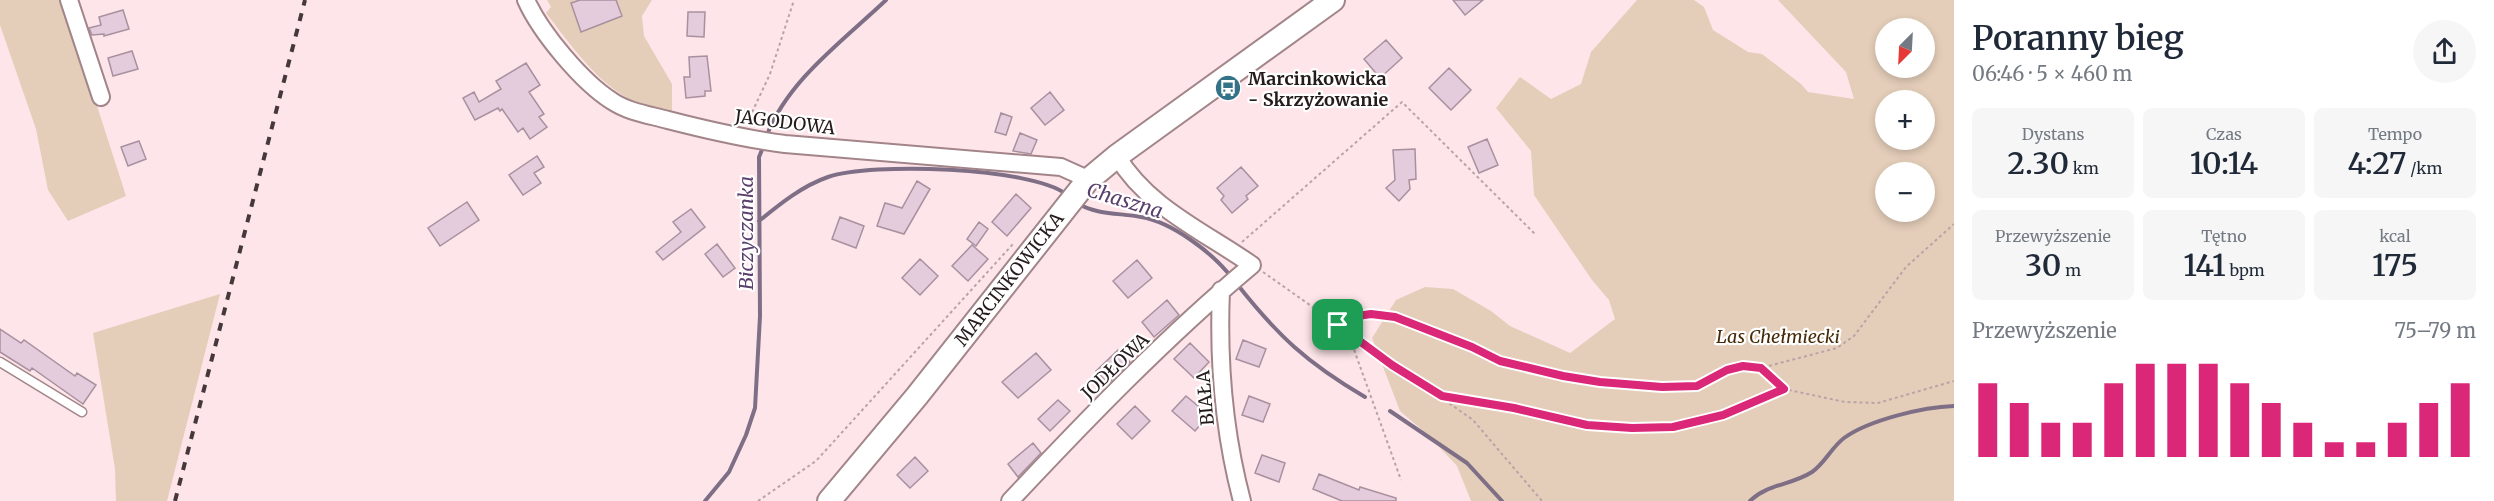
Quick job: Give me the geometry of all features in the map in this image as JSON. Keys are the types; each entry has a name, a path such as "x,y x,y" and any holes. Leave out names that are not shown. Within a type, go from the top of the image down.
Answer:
{"street":[{"path":"69,0 101,97"},
{"name":"JAGODOWA","path":"526,0 583,78 613,102 642,113 741,138 785,144 1061,167 1082,176 1077,193"},
{"name":"MARCINKOWICKA","path":"828,501 917,396 1077,193 1117,156 1333,0"},
{"path":"1117,156 1130,177 1152,199 1232,251 1236,278"},
{"name":"JODŁOWA","path":"1010,501 1134,374 1236,278"},
{"name":"BIAŁA","path":"1236,278 1220,350 1231,459 1242,501"}],"lane":[{"path":"0,362 82,412"}],"path":[{"path":"741,138 770,74 794,0"},
{"path":"1232,251 1402,102 1535,234"},
{"path":"1338,325 1351,317 1371,314 1395,317 1472,347 1500,361 1600,382 1662,387 1697,386 1727,370 1743,366 1761,368 1837,348 1854,336 1906,267 1954,224"},
{"path":"758,501 816,461 1013,244"},
{"path":"1236,278 1338,325 1392,365 1442,396 1485,432 1503,457 1542,501"},
{"path":"1348,332 1401,480"},
{"path":"1761,368 1784,389 1845,402 1878,403 1954,381"},
{"path":"1442,396 1514,408 1587,425 1632,428 1673,427 1723,415 1784,389"}],"green space":[{"path":"0,0 63,0 126,196 68,221 48,190 36,129 0,25"},
{"path":"547,0 652,0 642,16 644,36 672,84 672,111 651,108 632,101 599,77 546,13 551,7"},
{"name":"Las Chełmiecki","path":"1637,0 1694,0 1704,7 1713,30 1748,52 1762,54 1808,92 1854,99 1846,72 1778,0 1954,0 1954,501 1471,501 1457,466 1428,435 1400,411 1372,338 1396,300 1425,287 1453,289 1491,311 1510,326 1570,353 1615,319 1609,300 1592,280 1534,195 1531,151 1496,108 1520,77 1551,99 1581,84 1591,52"},
{"path":"220,294 167,501 116,501 115,469 93,333"}],"building":[{"path":"580,0 616,0 622,16 581,32 571,3"},
{"path":"1453,0 1483,0 1465,15"},
{"path":"123,10 129,29 104,36 104,34 92,35 89,28 101,25 99,17"},
{"path":"688,12 705,12 704,37 687,36"},
{"path":"1386,40 1402,58 1380,78 1364,59"},
{"path":"132,51 138,69 113,76 108,58"},
{"path":"707,56 711,91 705,91 705,96 686,98 684,77 690,77 689,57"},
{"path":"526,63 540,85 529,92 544,114 539,117 547,127 530,139 523,128 518,132 502,109 500,111 498,108 475,120 463,98 474,92 479,102 501,89 496,81"},
{"path":"1449,68 1471,90 1451,110 1429,88"},
{"path":"1050,92 1064,110 1045,125 1031,108"},
{"path":"1001,113 1012,117 1006,135 995,132"},
{"path":"1020,133 1037,140 1031,154 1013,151"},
{"path":"1487,139 1498,165 1479,173 1468,147"},
{"path":"139,141 146,159 128,166 121,147"},
{"path":"1415,149 1416,179 1409,180 1410,189 1399,201 1386,188 1395,180 1393,150"},
{"path":"537,156 544,167 534,173 541,183 523,195 509,175"},
{"path":"1241,167 1258,186 1246,196 1248,199 1232,213 1221,200 1224,196 1217,188"},
{"path":"917,181 930,189 904,234 877,226 885,203 902,208"},
{"path":"1016,194 1031,208 1007,236 992,222"},
{"path":"467,202 479,220 440,246 428,228"},
{"path":"691,209 705,227 663,260 656,252 681,232 673,222"},
{"path":"840,217 864,226 856,248 832,239"},
{"path":"979,222 988,229 976,246 967,239"},
{"path":"717,244 735,268 723,277 705,254"},
{"path":"972,245 988,259 968,281 952,266"},
{"path":"920,259 938,276 920,295 902,278"},
{"path":"1137,260 1152,278 1128,298 1113,281"},
{"path":"1167,300 1179,315 1154,337 1142,322"},
{"path":"0,329 21,343 24,340 75,376 77,373 96,385 83,404 32,368 30,371 0,352"},
{"path":"1243,340 1266,349 1259,367 1236,359"},
{"path":"1190,343 1209,362 1194,378 1174,359"},
{"path":"1118,350 1130,362 1108,384 1096,371"},
{"path":"1036,353 1051,370 1018,398 1002,382"},
{"path":"1186,396 1209,415 1195,431 1172,411"},
{"path":"1249,396 1270,404 1263,422 1242,415"},
{"path":"1058,400 1070,411 1050,431 1038,419"},
{"path":"1135,406 1150,421 1132,439 1117,424"},
{"path":"1033,443 1041,453 1018,477 1008,464"},
{"path":"1262,455 1285,463 1279,482 1255,473"},
{"path":"915,457 928,471 910,488 897,475"},
{"path":"1319,474 1359,490 1360,487 1396,498 1396,501 1342,501 1313,489"}],"waterway":[{"name":"Biczyczanka","path":"767,135 776,115 803,79 835,46 886,0"},
{"name":"Biczyczanka","path":"705,501 729,472 746,435 755,408 760,316 759,157 764,145"},
{"name":"Chaszna","path":"759,221 809,185 849,172 913,169 986,173 1047,185 1066,194"},
{"name":"Chaszna","path":"1079,204 1093,210 1141,217 1166,225 1203,249 1232,278"},
{"name":"Chaszna","path":"1237,284 1280,334 1326,372 1365,397"},
{"path":"1750,501 1764,491 1812,472 1835,446 1855,431 1882,420 1912,412 1954,406"},
{"name":"Chaszna","path":"1390,411 1467,463 1502,501"}],"railway":[{"path":"175,501 305,0"}],"place":[{"name":"Marcinkowicka - Skrzyżowanie","path":"1228,88"}],"route":[{"path":"1371,314 1395,317 1472,347 1500,361 1600,382 1662,387 1697,386 1727,370 1743,366 1761,368 1784,389 1723,415 1673,427 1632,428 1587,425 1514,408 1442,396 1392,365 1338,325 1351,317 1371,314"}]}
